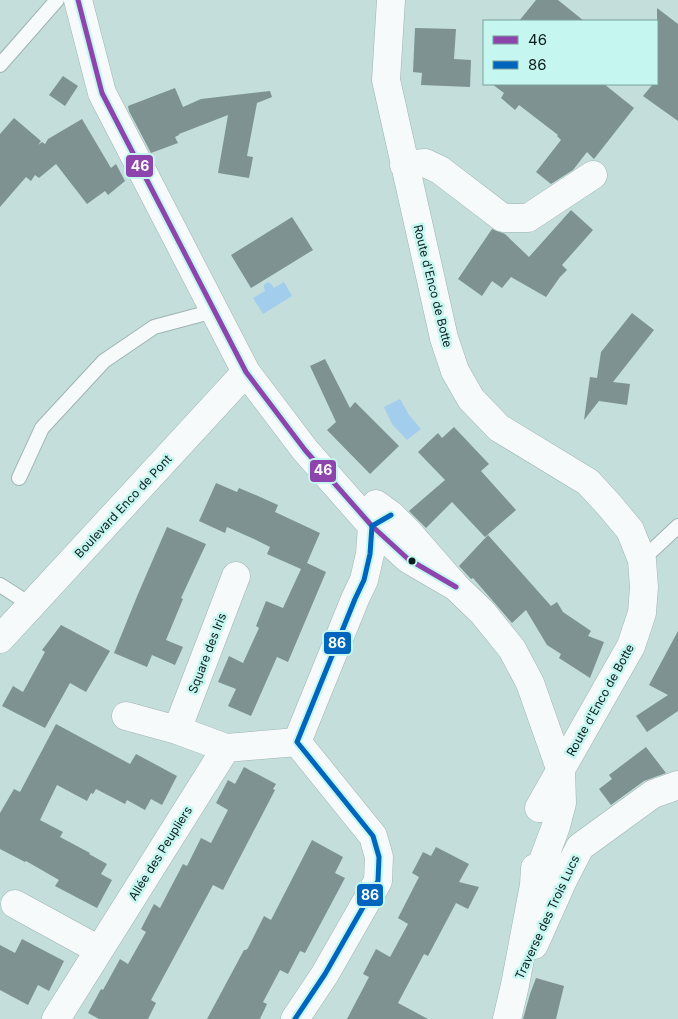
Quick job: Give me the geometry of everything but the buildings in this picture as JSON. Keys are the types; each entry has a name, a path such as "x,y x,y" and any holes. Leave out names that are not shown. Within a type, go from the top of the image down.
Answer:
{"street":[{"path":"78,0 102,92 246,372 305,450 456,587 483,613 512,649 530,683 561,771"},
{"name":"Route d'Enco de Botte","path":"391,0 386,80 444,338 455,371 471,399 500,428 588,482 630,530 642,560 644,587 642,613 631,646 539,808 534,885 516,985 507,1019"},
{"path":"404,165 425,163 440,170 503,218 528,218 593,175"},
{"name":"Boulevard Enco de Pont","path":"0,639 246,372"},
{"path":"297,742 364,580 370,554 395,533"},
{"path":"364,580 385,566 395,533"},
{"name":"Square des Iris","path":"177,730 236,576"},
{"path":"530,683 542,770 539,808"},
{"path":"126,716 177,730 226,748 297,742"},
{"path":"295,1019 325,974 378,881 379,857 373,836 297,742"},
{"name":"Allée des Peupliers","path":"56,1019 226,748"},
{"name":"Route d'Enco de Botte","path":"534,885 556,826 562,803 561,771"},
{"name":"Traverse des Trois Lucs","path":"516,985 580,846 653,794 678,785"},
{"path":"15,904 99,950"}],"lane":[{"path":"0,65 58,0"},
{"path":"18,478 42,428 104,361 154,327 214,311"},
{"path":"642,560 678,526"},
{"path":"0,585 32,606"}],"water":[{"path":"268,282 274,288 284,282 292,296 263,314 253,298 265,291 264,285"},
{"path":"400,399 409,415 421,429 407,440 392,424 384,407"}],"transit line":[{"name":"46","path":"78,0 102,93 246,372 305,450 372,526 408,559 456,587"},
{"name":"86","path":"295,1019 325,974 378,881 379,857 373,836 297,742 364,580 370,554 372,526 391,515"}]}
